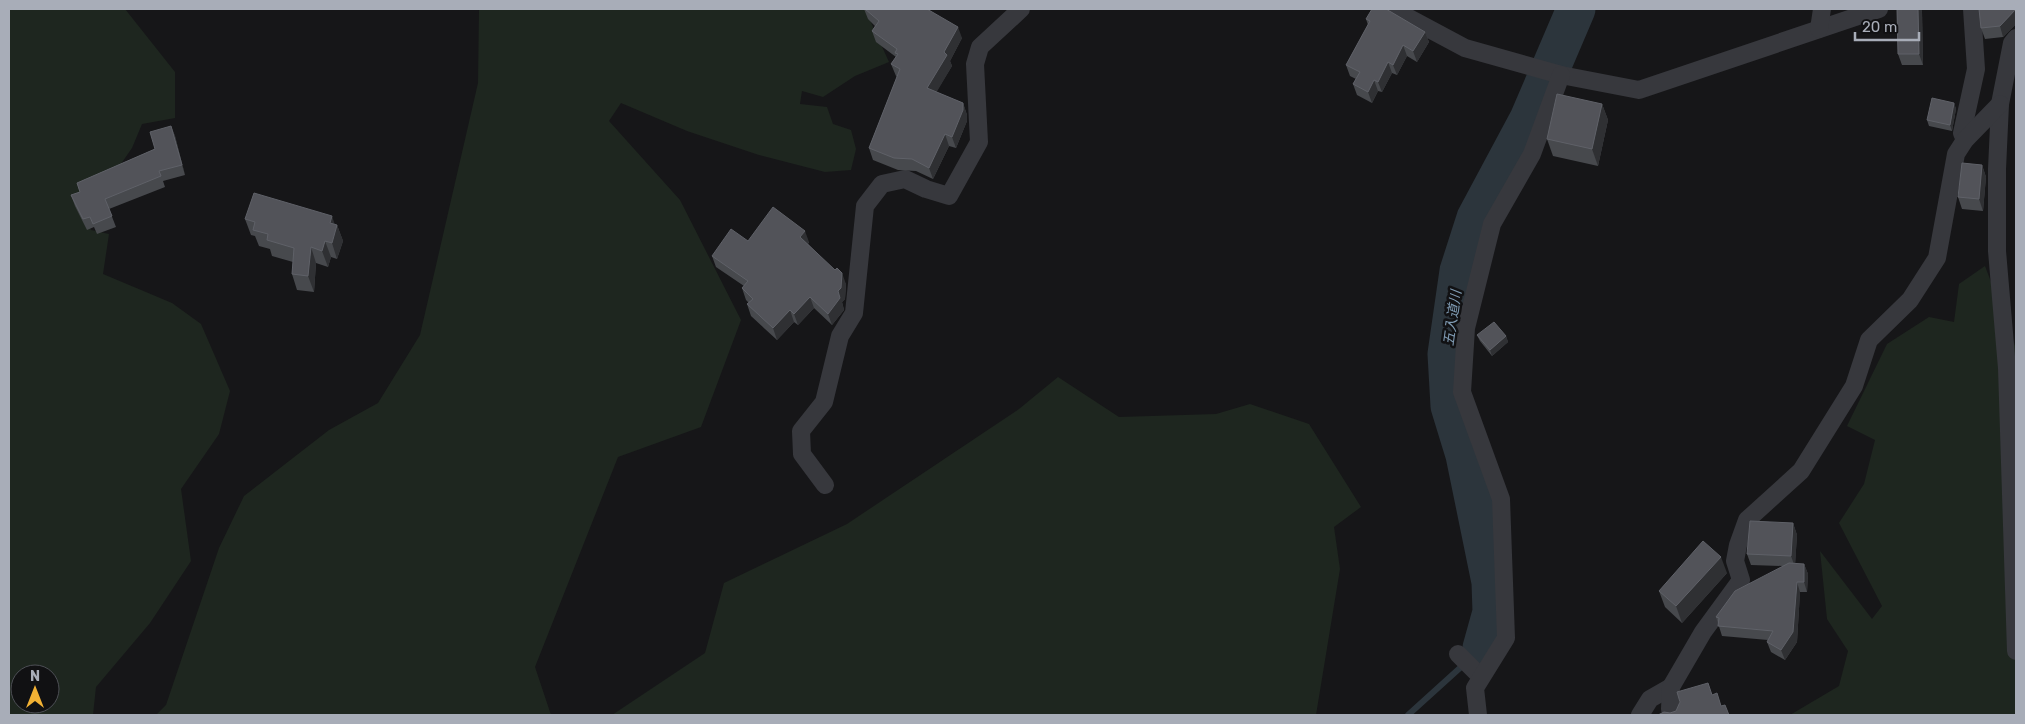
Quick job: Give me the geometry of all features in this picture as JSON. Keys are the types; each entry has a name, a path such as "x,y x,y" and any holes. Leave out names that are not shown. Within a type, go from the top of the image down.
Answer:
{"street":[{"path":"825,485 802,454 801,431 824,402 840,336 854,313 865,206 882,184 905,179 926,189 949,196 979,142 975,64 980,47 1021,9"},
{"path":"1392,9 1465,48 1561,75 1639,90 1879,9"},
{"path":"1819,29 1822,9"},
{"path":"1965,140 1962,133 1976,69 1972,9"},
{"path":"2016,38 2012,43 2000,104 1997,168 1997,251 2007,368 2016,651"},
{"path":"1478,715 1475,688 1506,638 1501,499 1462,392 1466,328 1492,224 1532,154 1561,75"},
{"path":"1674,715 1670,709 1671,687 1703,632 1741,580 1736,561 1738,545 1748,520 1801,471 1854,386 1870,340 1910,300 1938,258 1956,154 1965,140 2000,104"},
{"path":"1458,654 1481,678"},
{"path":"1640,715 1650,699 1671,687"}],"shaded area":[{"path":"9,9 125,9 175,72 175,118 142,124 132,148 109,181 79,202 91,230 109,234 103,274 172,303 201,324 230,391 219,434 181,489 191,561 150,623 96,687 93,715 9,715"},
{"path":"479,9 865,9 889,62 855,76 823,97 802,91 800,104 827,107 833,124 851,130 856,149 851,170 825,172 759,155 687,131 621,103 609,121 680,200 741,320 701,427 618,457 535,667 551,715 156,715 166,705 219,548 244,496 329,430 378,403 420,335 478,83"},
{"path":"1985,266 2016,348 2016,715 1790,715 1839,686 1848,651 1827,619 1820,551 1872,619 1882,606 1839,523 1864,484 1875,440 1847,426 1887,344 1929,317 1954,322 1959,284"},
{"path":"1058,377 1119,417 1216,414 1250,404 1309,424 1361,507 1334,527 1340,569 1316,715 612,715 705,653 724,583 847,524 1019,409"}],"building":[{"path":"865,9 927,9 958,27 944,52 947,55 927,88 963,103 963,110 952,137 945,134 929,168 912,159 894,158 869,148 900,69 891,64 898,54 895,53 897,49 872,31 879,21"},
{"path":"1372,9 1386,9 1425,32 1413,51 1403,45 1393,65 1388,62 1378,82 1374,80 1368,92 1353,84 1360,72 1346,65 1370,21 1366,19"},
{"path":"1897,9 1918,9 1919,54 1898,54"},
{"path":"1979,9 2016,9 2000,26 1981,28"},
{"path":"1557,94 1602,104 1592,149 1547,139"},
{"path":"1932,98 1954,103 1950,125 1927,120"},
{"path":"171,126 182,165 159,171 161,176 105,199 112,216 93,224 90,217 83,219 71,195 80,192 77,183 155,149 150,132"},
{"path":"1962,163 1982,165 1979,199 1958,197"},
{"path":"254,193 332,216 330,223 337,225 332,243 325,241 322,251 311,247 308,276 292,274 294,248 267,240 268,234 253,230 255,222 245,219"},
{"path":"773,207 805,231 800,237 835,270 837,268 842,273 841,288 838,291 840,298 828,314 810,297 794,314 790,310 773,328 747,304 753,299 742,288 748,281 712,256 731,229 748,241"},
{"path":"1494,322 1506,336 1490,350 1477,335"},
{"path":"1750,521 1793,523 1791,556 1747,554"},
{"path":"1703,541 1721,557 1676,606 1659,591"},
{"path":"1789,563 1804,564 1804,582 1797,582 1793,632 1781,650 1767,642 1773,631 1718,626 1719,618 1716,617 1735,591"},
{"path":"1708,683 1712,695 1717,693 1721,706 1725,705 1729,715 1658,715 1664,712 1676,711 1680,702 1677,692"}],"waterway":[{"name":"五入道川","path":"1482,648 1492,612 1491,582 1465,455 1450,406 1447,354 1459,271 1476,218 1529,119 1576,9"},
{"path":"1408,715 1482,648"}]}
